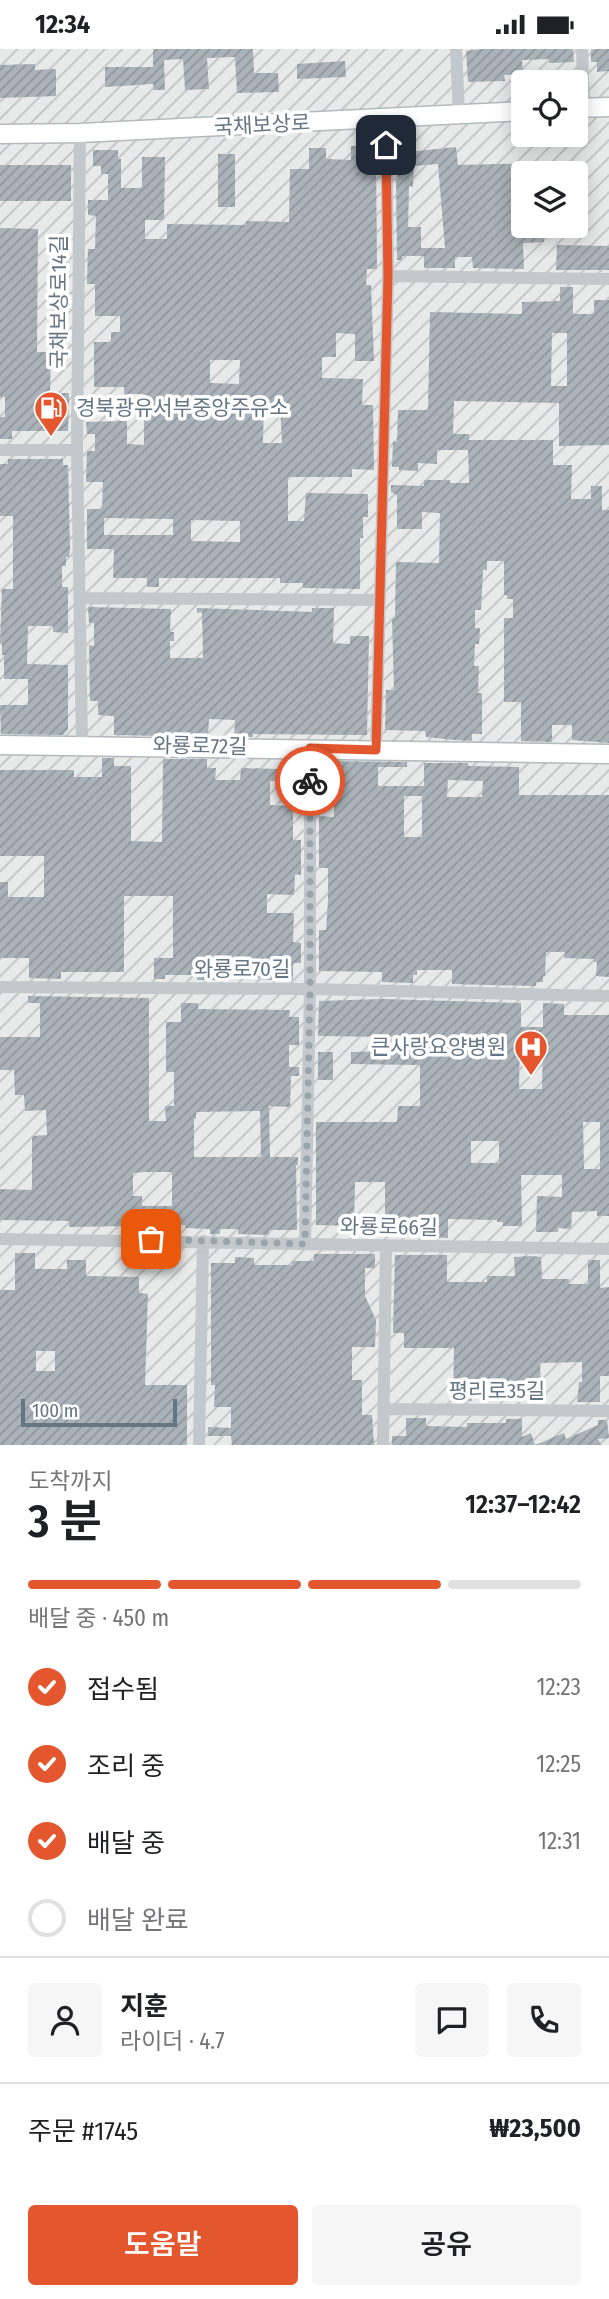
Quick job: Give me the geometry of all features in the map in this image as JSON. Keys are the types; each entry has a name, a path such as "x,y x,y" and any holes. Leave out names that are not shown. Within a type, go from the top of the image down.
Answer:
{"street":[{"path":"456,49 459,114"},
{"path":"581,70 582,49"},
{"path":"588,108 609,107"},
{"name":"국채보상로","path":"0,134 80,133 511,112"},
{"path":"376,750 388,276 386,119"},
{"name":"국채보상로14길","path":"80,133 77,450 82,744"},
{"path":"388,276 609,279"},
{"path":"0,450 77,450"},
{"path":"80,598 380,600"},
{"name":"와룡로72길","path":"0,745 82,744 609,754"},
{"path":"305,1244 310,989 310,748"},
{"name":"와룡로70길","path":"0,987 310,989 609,996"},
{"name":"와룡로66길","path":"0,1238 609,1249"},
{"path":"199,1445 203,1241"},
{"path":"383,1445 386,1409 386,1246"},
{"name":"평리로35길","path":"386,1409 609,1411"}],"shaded area":[{"path":"0,49 609,49 609,1445 0,1445"}],"building":[{"path":"153,49 253,49 254,73 278,73 279,92 237,93 235,57 207,58 209,89 185,90 183,59 164,60 165,90 154,90 153,84 105,87 105,67 153,67"},
{"path":"573,49 574,62 522,60 523,70 511,70 511,75 504,75 505,81 468,82 466,51"},
{"path":"609,49 609,71 597,72 597,62 591,62 591,50"},
{"path":"345,61 346,77 297,79 297,64"},
{"path":"35,64 35,70 56,69 56,96 0,98 0,65"},
{"path":"407,141 408,152 456,147 458,165 511,164 511,238 544,238 544,242 523,243 524,269 473,268 472,257 455,257 455,268 424,268 424,256 402,256 402,260 397,260 398,179 395,142","holes":["438,164 445,248 421,248 421,227 408,227 409,186 413,187 414,166"]},
{"path":"351,146 376,146 377,269 367,269 366,285 371,285 374,361 355,361 355,334 336,333 336,357 322,357 322,378 363,379 362,405 373,405 374,470 352,469 352,477 288,477 288,521 304,521 306,493 368,494 368,517 363,517 363,538 360,538 360,589 303,588 303,583 280,583 280,578 159,578 159,587 147,587 147,578 113,578 114,549 87,549 87,509 102,509 103,482 86,482 87,451 95,451 95,434 87,434 86,422 127,421 127,444 144,445 144,394 124,394 124,387 94,387 94,342 111,342 111,332 120,332 120,316 95,316 95,284 87,284 88,249 95,249 96,216 88,215 88,200 108,200 108,174 101,174 101,166 93,166 93,150 118,150 118,159 121,159 121,188 142,188 142,157 165,157 164,220 145,220 145,239 167,239 167,224 246,225 246,221 289,222 290,169 309,169 309,148 326,148 326,159 351,160","holes":["210,360 240,360 239,384 210,383","264,405 280,405 282,443 263,443","104,518 173,519 173,535 104,535","191,520 240,521 240,542 191,541"]},
{"path":"218,154 235,154 235,207 218,207"},
{"path":"0,165 71,165 71,201 0,201"},
{"path":"0,228 38,229 37,352 51,352 50,393 69,393 68,431 12,431 12,439 0,439 0,417 5,417 5,397 0,397"},
{"path":"557,245 609,246 609,270 556,270"},
{"path":"560,287 573,287 573,314 594,314 594,300 609,300 609,445 559,446 559,403 454,401 453,434 469,434 469,440 553,440 553,465 572,465 571,499 591,499 591,486 602,486 602,510 609,510 609,743 572,740 572,725 552,725 552,742 521,741 521,702 504,702 504,618 513,618 513,599 507,599 507,595 504,595 504,561 487,561 487,570 483,570 481,610 475,610 475,628 480,628 479,644 475,644 474,666 479,666 478,693 482,693 482,734 472,734 472,741 426,737 425,731 385,730 386,690 394,690 392,618 395,618 396,562 439,563 440,513 422,512 422,529 397,529 397,495 391,492 391,485 424,486 424,480 469,483 468,450 437,450 437,464 418,463 418,471 392,467 393,442 397,442 398,410 428,410 430,312 522,314 522,302 560,301","holes":["552,333 567,333 567,386 551,386"]},
{"path":"8,459 63,459 63,465 68,465 70,549 66,566 62,566 62,587 68,587 68,633 53,632 53,626 28,626 27,664 68,665 68,729 63,735 1,734 0,705 28,705 28,679 4,679 4,655 0,643 2,589 13,589 13,516 0,516 0,464 8,464"},
{"path":"88,607 171,609 170,632 174,632 174,641 170,641 170,658 203,658 202,612 197,613 197,608 312,612 312,608 334,608 333,643 350,644 350,636 369,636 367,735 253,734 253,737 234,737 235,720 209,719 208,737 114,735 114,716 98,715 98,701 90,701 89,645 94,646 94,623 89,623"},
{"path":"102,758 114,758 114,766 131,766 131,841 162,842 163,759 207,759 207,768 216,768 215,780 240,780 241,768 279,769 279,765 288,765 288,769 301,769 301,781 270,781 270,805 293,806 293,840 301,840 301,875 295,874 294,895 267,894 267,913 294,913 293,942 301,943 301,963 293,963 293,980 263,980 238,975 215,975 215,980 197,980 197,975 165,975 165,979 154,979 154,958 173,958 173,896 124,896 124,972 61,972 61,979 29,978 29,958 0,958 0,882 8,882 8,897 44,897 44,856 0,856 0,770 74,770 74,777 102,777"},
{"path":"319,761 407,762 407,767 378,767 378,786 424,786 424,763 468,763 468,766 519,767 519,795 609,795 609,977 596,976 597,962 594,962 594,959 564,958 565,952 546,952 545,976 543,982 536,982 536,986 452,984 452,970 417,970 417,975 413,975 413,983 382,982 382,972 319,971 319,930 326,930 328,868 319,868 319,816 334,817 334,784 319,783","holes":["448,780 483,781 482,797 447,797","404,796 422,796 422,837 404,837"]},
{"path":"28,996 149,998 149,1121 166,1121 165,1106 174,1106 174,1072 166,1072 166,1022 181,1022 181,1003 198,1003 198,1009 290,1010 289,1017 299,1017 299,1045 289,1045 289,1067 299,1067 299,1076 291,1076 290,1107 269,1106 270,1157 298,1157 297,1230 269,1230 269,1235 238,1234 238,1229 220,1229 220,1234 210,1234 210,1229 185,1228 185,1225 69,1227 69,1221 0,1220 0,1189 32,1190 32,1136 47,1135 46,1110 25,1111 24,1095 15,1095 14,1070 0,1070 0,1037 40,1037 40,1003 28,1003","holes":["260,1111 261,1157 194,1157 196,1112","172,1172 172,1206 142,1206 142,1196 133,1196 133,1173"]},
{"path":"382,999 521,1003 521,1027 543,1027 543,1003 564,1004 564,1015 609,1015 609,1216 597,1216 597,1211 572,1212 571,1229 558,1228 558,1232 536,1232 537,1196 562,1197 562,1175 521,1175 522,1226 503,1226 503,1222 497,1220 448,1219 448,1238 427,1237 427,1229 385,1229 385,1182 355,1182 354,1226 316,1225 316,1122 397,1122 398,1106 420,1106 420,1065 351,1064 351,1052 394,1051 394,1037 318,1036 319,1001","holes":["520,1040 543,1041 542,1089 519,1089","583,1122 600,1122 600,1169 584,1169","471,1141 499,1141 499,1163 471,1163"]},
{"path":"318,1052 333,1052 333,1080 318,1080"},
{"path":"15,1253 35,1253 35,1269 67,1269 67,1260 86,1260 86,1276 139,1277 139,1293 148,1294 145,1385 187,1385 187,1445 0,1445 0,1290 15,1290","holes":["36,1351 55,1351 55,1371 36,1371"]},
{"path":"314,1254 375,1254 375,1268 365,1268 365,1296 376,1320 375,1347 352,1347 352,1380 362,1380 362,1415 372,1415 374,1445 232,1445 231,1436 208,1436 208,1427 231,1428 231,1407 214,1407 215,1385 211,1385 211,1263 235,1263 235,1257 254,1258 254,1265 292,1265 292,1261 314,1261"},
{"path":"395,1255 447,1255 447,1282 487,1282 487,1276 515,1276 514,1257 531,1256 541,1257 542,1279 569,1279 569,1284 588,1284 588,1260 600,1260 600,1288 609,1287 609,1376 600,1376 600,1402 577,1402 579,1382 582,1382 582,1362 540,1363 541,1387 472,1387 472,1401 453,1401 454,1348 404,1348 404,1333 393,1333"},
{"path":"406,1418 426,1418 426,1426 467,1427 467,1423 506,1423 506,1419 522,1419 522,1437 531,1433 535,1445 392,1445 392,1436 406,1436"},
{"path":"598,1420 607,1420 609,1438 598,1439 601,1445 535,1445 564,1433 566,1439 598,1425"}],"way so far":[{"path":"151,1239 305,1244 310,989 310,781"}],"place":[{"name":"경북광유서부중앙주유소","path":"51,438"},
{"name":"큰사랑요양병원","path":"531,1077"}],"route":[{"path":"310,781 310,748 376,750 388,276 386,145"}]}
